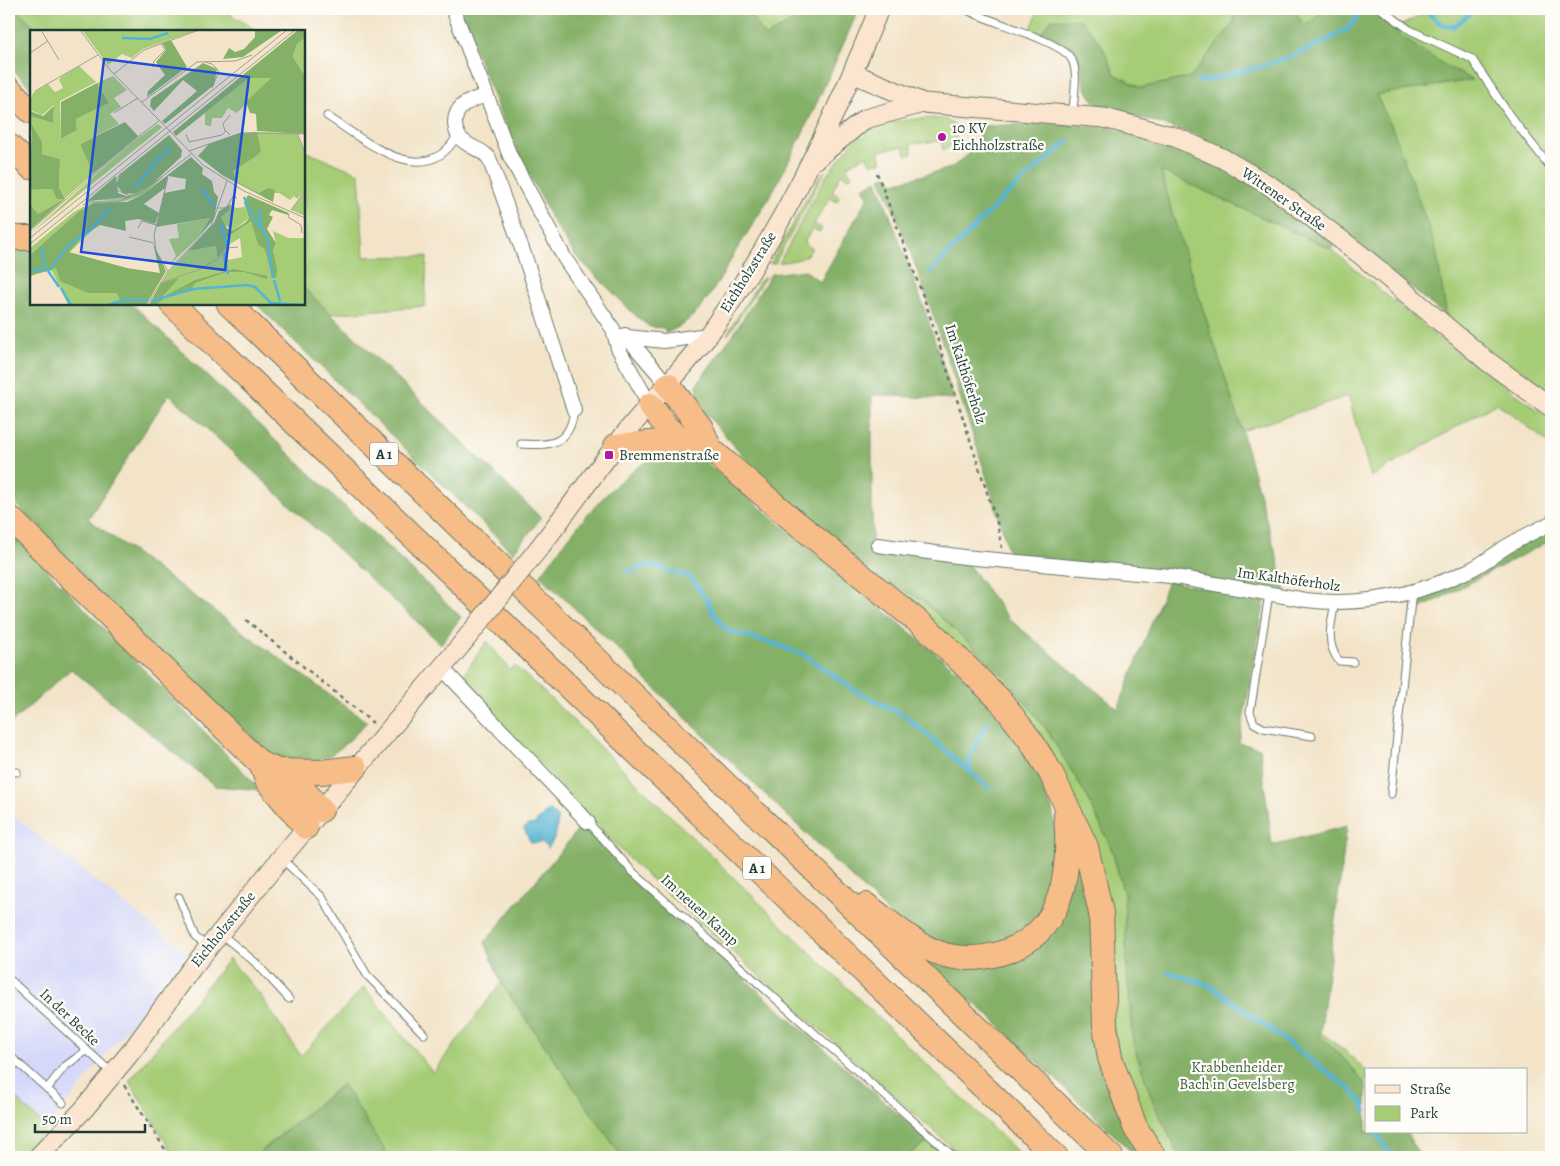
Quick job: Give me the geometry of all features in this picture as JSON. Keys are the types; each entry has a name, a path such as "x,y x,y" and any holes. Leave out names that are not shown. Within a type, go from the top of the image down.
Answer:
{"highway":[{"path":"9,90 30,110"},
{"path":"9,146 30,166"},
{"path":"9,238 30,238"},
{"path":"163,305 191,322"},
{"name":"A 1","path":"173,305 1056,1157"},
{"name":"A 1","path":"230,305 1111,1157"},
{"path":"668,385 700,428 710,449"},
{"path":"650,405 668,428 683,440 710,449 788,516 931,632 972,670 1000,700 1031,741 1051,773 1086,847 1096,883 1101,913 1105,1026 1110,1058 1135,1127 1154,1157"},
{"path":"616,446 683,440"},
{"path":"9,517 271,768 305,791 313,818"},
{"path":"271,768 321,772 355,768"},
{"path":"807,864 920,943 939,953 963,958 984,958 1009,951 1026,942 1046,926 1060,899 1066,867 1068,836 1065,804"}],"main road":[{"name":"Eichholzstraße","path":"38,1157 84,1109 113,1074 214,940 280,858 461,645 572,507 616,446 708,335 777,228 811,163 879,9"},
{"name":"Wittener Straße","path":"852,73 923,103 1073,114 1140,126 1175,137 1222,158 1272,187 1361,255 1487,361 1551,407"},
{"path":"811,163 865,119 923,103"}],"street":[{"path":"453,9 510,156 541,218 565,259 613,329 618,348 650,405"},
{"path":"485,95 464,104 457,112 455,123 458,134 468,145 480,148 490,158 526,260 574,410"},
{"path":"613,329 628,337 664,341 708,335"},
{"path":"628,337 668,385"},
{"name":"Im Kalthöferholz","path":"878,545 1006,561 1153,574 1335,603 1396,597 1474,568 1510,544 1551,523"},
{"name":"Im neuen Kamp","path":"442,668 588,822"}],"lane":[{"path":"964,9 977,16 1039,38 1068,54 1074,68 1073,114"},
{"path":"1381,9 1410,30 1472,60 1510,116 1551,168"},
{"path":"327,116 381,151 402,161 425,161 439,158 458,134"},
{"path":"521,444 552,444 562,438 572,424 574,410"},
{"path":"1391,794 1412,591"},
{"path":"1269,594 1250,712 1254,723 1263,728 1312,736"},
{"path":"1335,603 1329,637 1333,653 1339,661 1354,662"},
{"name":"Im neuen Kamp","path":"588,822 633,872 954,1157"},
{"path":"280,858 322,897 368,975 424,1034"},
{"path":"179,897 195,937 214,940 256,963 289,999"},
{"name":"In der Becke","path":"9,979 113,1074"},
{"path":"47,1089 64,1067 86,1051"},
{"path":"9,1055 63,1103"}],"path":[{"name":"Im Kalthöferholz","path":"876,173 898,228 943,354 1006,561"},
{"path":"246,620 386,734"},
{"path":"113,1074 123,1084 170,1157"}],"shaded area":[{"path":"9,812 187,953 47,1128 9,1092"}],"green space":[{"path":"9,9 16,9 38,30 30,30 30,87 9,66"},
{"path":"16,9 222,9 255,30 38,30"},
{"path":"459,9 748,9 765,37 814,9 859,9 810,118 769,198 709,297 690,318 679,327 666,333 664,328 650,327 638,318 575,255 552,220 501,116"},
{"path":"748,9 814,9 765,38"},
{"path":"1039,9 1234,9 1234,22 1191,77 1141,88 1115,74 1101,44 1040,35 1030,31"},
{"path":"1234,9 1293,9 1305,26 1325,9 1371,9 1407,40 1472,80 1376,95 1391,125 1435,245 1447,317 1269,175 1197,135 1098,105 1088,92 1078,62 1071,52 1040,35 1052,19 1081,20 1101,44 1115,74 1141,88 1191,77 1234,22"},
{"path":"1293,9 1325,9 1305,26"},
{"path":"1434,9 1551,9 1551,400 1447,317 1435,245 1391,125 1376,95 1471,80 1419,51 1392,30"},
{"path":"933,118 947,120 956,127 956,139 947,149 943,150 941,141 911,144 912,154 906,155 904,146 879,151 882,162 871,164 866,155 846,167 852,176 850,178 841,174 832,192 839,196 837,202 830,198 814,224 822,228 820,232 812,229 804,243 812,248 802,258 779,263 826,176 856,138 860,135 863,137 866,135 865,132 889,122"},
{"path":"1055,123 1108,128 1165,141 1261,189 1335,244 1331,249 1161,171 1172,213 1240,424 1287,594 1010,558 998,514 930,306 880,178 887,176 894,183 951,168 968,155 984,126"},
{"path":"305,151 359,173 364,257 427,256 425,306 330,314 305,289"},
{"path":"1161,170 1331,249 1437,337 1551,419 1551,445 1497,403 1371,477 1348,396 1242,431 1172,213"},
{"path":"825,171 775,263 770,264 816,182"},
{"name":"Krabbenheider Bach in Gevelsberg","path":"877,180 923,305 954,399 872,395 872,546 964,559 1009,619 1118,709 1168,581 1265,599 1239,743 1260,748 1272,845 1347,826 1320,1036 1350,1065 1365,1085 1365,1134 1405,1134 1422,1157 1182,1157 1177,1151 1153,1102 1133,1044 1127,972 1124,894 1112,850 1089,800 1047,730 1005,676 921,599 873,574 781,498 698,405 697,385 699,381 732,336 771,274 805,270 820,282 868,197 863,188"},
{"path":"9,242 30,244 30,305 133,305 461,617 441,644 169,394 88,519 367,722 342,747 324,758 302,762 270,756 139,636 9,496"},
{"path":"765,277 728,335 759,282"},
{"path":"305,289 541,518 513,553 257,305 305,305"},
{"path":"667,449 689,452 709,465 963,676 1006,725 1036,772 1052,809 1058,843 1058,880 1034,925 994,949 946,949 902,926 639,673 637,667 540,576 580,524 614,487 632,471 650,460 667,454"},
{"path":"1551,527 1551,540 1413,611 1414,598"},
{"path":"9,531 261,790 215,786 71,669 9,725"},
{"name":"Krabbenheider Bach in Gevelsberg","path":"873,574 921,599 1005,676 1047,730 1089,800 1112,850 1124,894 1127,972 1133,1044 1160,1116 1293,1012 1348,1053 1365,1070 1365,1134 1408,1134 1417,1153 1164,1124 1177,1151 1182,1157 1163,1157 1137,1108 1115,1048 1069,789"},
{"path":"487,641 510,670 515,666 546,694 1023,1157 963,1157 633,863 491,711 464,674"},
{"path":"583,824 631,879 929,1141 905,1157 622,1157 501,983 485,942"},
{"path":"1074,834 1140,1157 1137,1157 989,1016 920,957 1030,949"},
{"path":"229,959 260,995 301,1056 364,987 433,1073 501,983 622,1157 389,1157 342,1084 254,1157 175,1157 129,1081"},
{"path":"343,1084 389,1157 254,1157"},
{"path":"9,1092 47,1128 20,1157 9,1157"},
{"path":"929,1141 948,1157 905,1157"}],"water":[{"path":"549,809 557,817 557,826 555,837 548,848 542,842 531,843 524,829 526,826 534,824"}],"waterway":[{"path":"1198,82 1256,68 1312,48 1347,29 1365,9"},
{"path":"1425,9 1441,23 1453,27 1476,9"},
{"path":"930,272 1005,196 1068,141"},
{"path":"628,572 643,566 655,566 690,577 707,600 713,613 728,631 778,645 806,656 854,690 905,716 989,788"},
{"path":"970,769 969,757 987,723"},
{"path":"1168,972 1209,985 1220,992 1350,1089 1362,1102 1365,1109"},
{"path":"1377,1134 1386,1148 1395,1157"}],"place":[{"name":"10 KV Eichholzstraße","path":"942,137"},
{"name":"Bremmenstraße","path":"609,455"}]}
